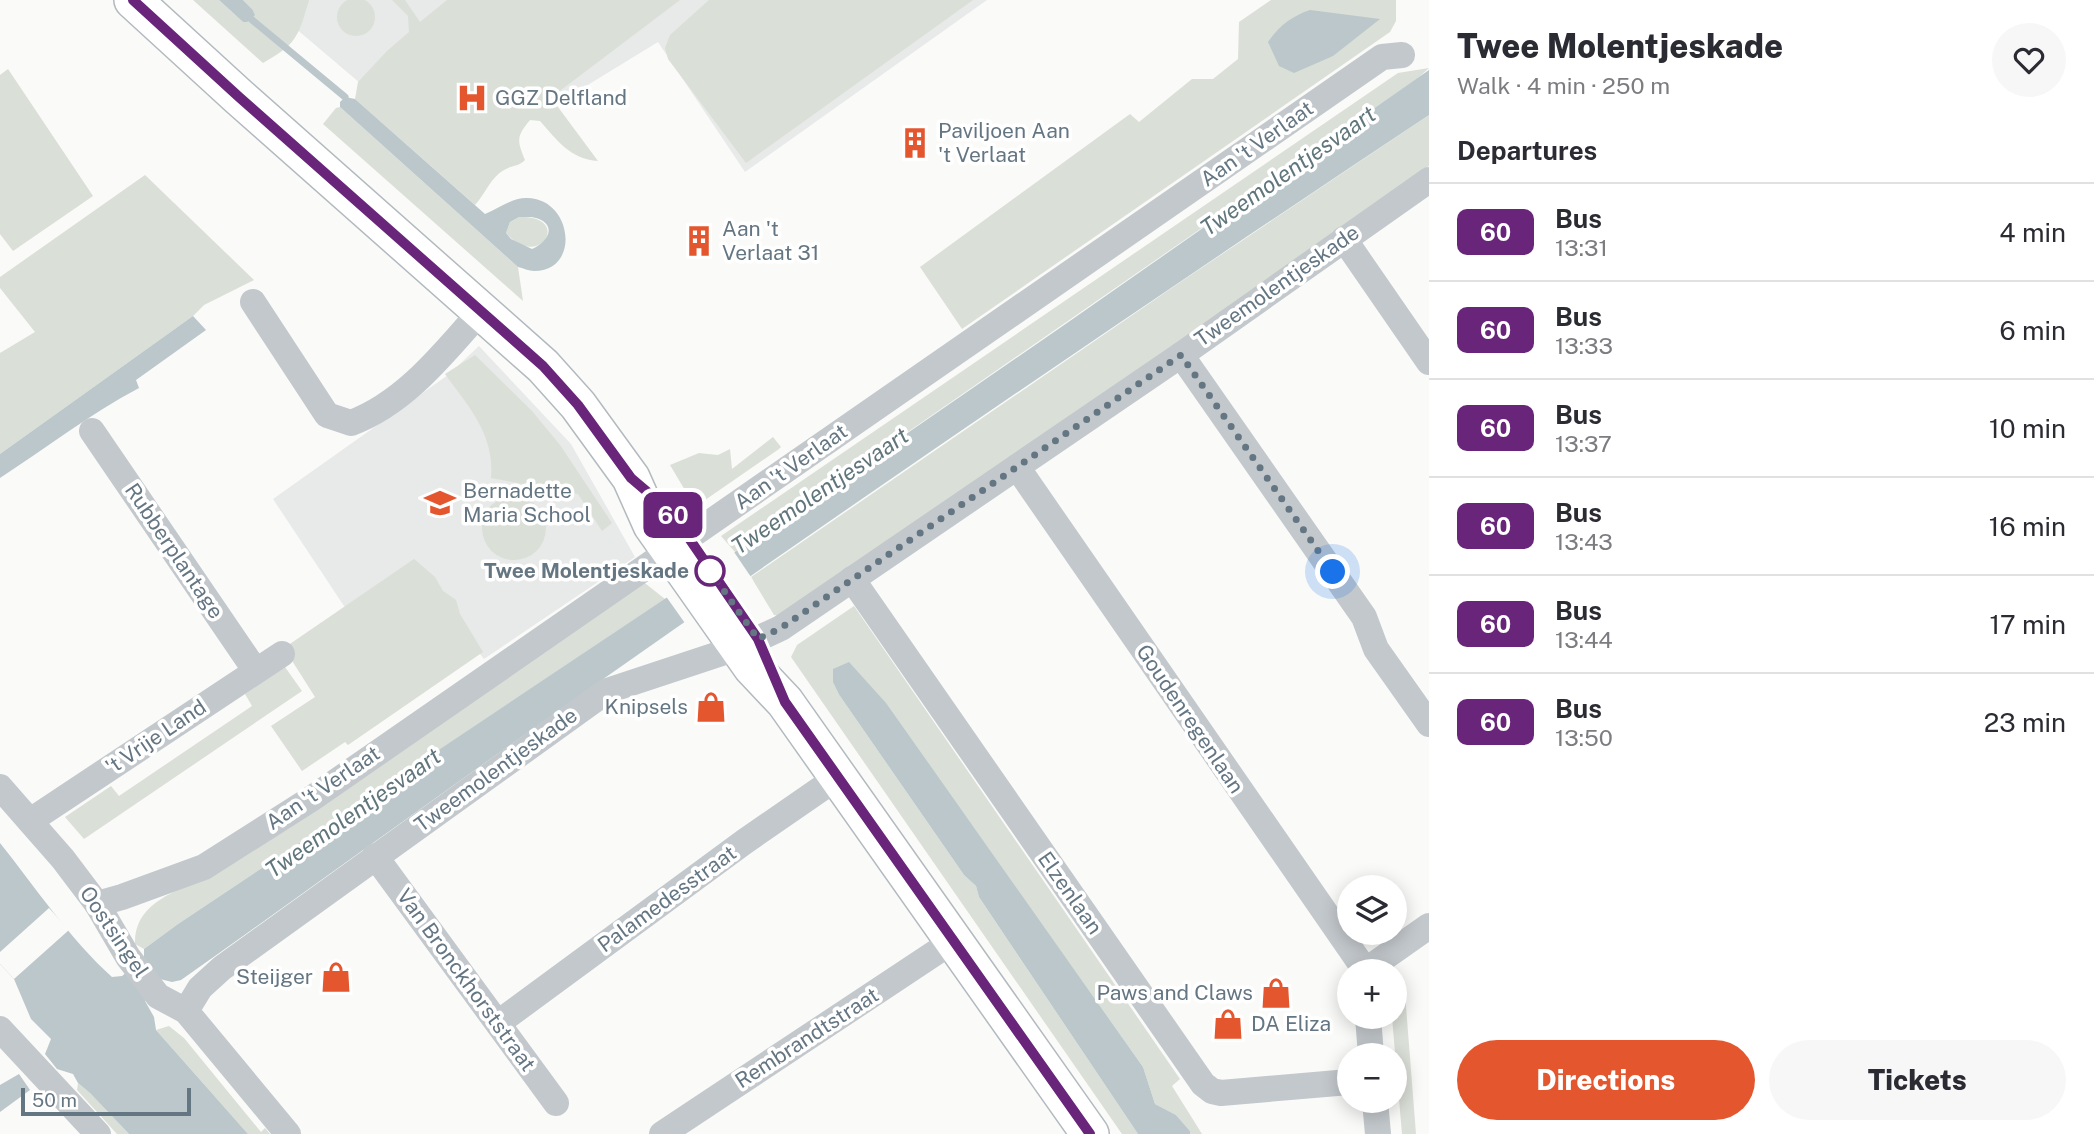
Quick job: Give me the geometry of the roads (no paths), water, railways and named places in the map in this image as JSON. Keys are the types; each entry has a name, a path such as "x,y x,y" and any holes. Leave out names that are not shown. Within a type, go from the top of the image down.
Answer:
{"main road":[{"path":"133,0 543,366 578,405 631,478 652,525 686,553 749,643 752,667 785,702 1090,1134"}],"street":[{"name":"Aan 't Verlaat","path":"97,904 204,867 311,799 686,553 1382,57 1402,55"},
{"name":"Tweemolentjeskade","path":"186,1011 200,988 222,968 607,691 749,643 781,628 1181,355 1429,180"},
{"path":"1343,239 1429,362"},
{"path":"254,302 327,415 351,423 366,418 394,399 444,355 481,311"},
{"path":"1181,355 1364,617 1376,649 1429,724"},
{"name":"Rubberplantage","path":"92,431 255,670"},
{"name":"Goudenregenlaan","path":"1017,467 1357,959"},
{"name":"Elzenlaan","path":"852,579 1203,1084 1212,1091 1221,1093 1337,1083"},
{"name":"'t Vrije Land","path":"30,821 282,654"},
{"name":"Palamedesstraat","path":"498,1023 744,842 838,778"},
{"name":"Oostsingel","path":"0,788 97,904 128,957 158,996 186,1011 288,1134"},
{"name":"Van Bronckhorststraat","path":"376,856 556,1103"},
{"path":"1382,959 1429,926"},
{"name":"Rembrandtstraat","path":"662,1134 953,941"},
{"path":"19,1055 98,1134"},
{"path":"1376,1113 1378,1134"}],"water":[{"path":"219,0 243,0 255,15 243,22"},
{"path":"1310,10 1380,19 1333,56 1294,73 1279,66 1268,42 1286,22"},
{"name":"Tweemolentjesvaart","path":"1429,70 1429,115 1108,330 790,549 181,980 172,982 160,979 145,1001 154,1017 156,1030 248,1134 129,1134 78,1083 73,1074 57,1069 45,1054 51,1039 31,1019 14,979 0,964 0,843 81,946 112,977 122,976 144,958 144,949 178,924 735,552"},
{"path":"345,97 355,99 485,214 521,198 542,201 553,209 565,234 565,248 559,259 549,268 534,271 518,267 340,107 340,102","holes":["519,217 540,219 547,225 549,229 544,241 532,249 511,239 506,233 510,222"]},
{"path":"193,316 206,330 136,380 139,388 0,478 0,454"},
{"path":"849,662 886,703 1143,1067 1155,1104 1176,1115 1190,1134 1138,1134 979,897 976,886 964,875 840,696 833,682 833,669"},
{"path":"19,1074 30,1090 0,1112 0,1085"}],"waterway":[{"path":"251,19 345,97"}],"place":[{"name":"GGZ Delfland","path":"472,98"},
{"name":"Paviljoen Aan 't Verlaat","path":"915,143"},
{"name":"Aan 't Verlaat 31","path":"699,241"},
{"name":"Bernadette Maria School","path":"440,503"},
{"name":"Twee Molentjeskade","path":"710,571"},
{"name":"Knipsels","path":"711,707"},
{"name":"Steijger","path":"336,977"},
{"name":"Paws and Claws","path":"1276,993"},
{"name":"DA Eliza","path":"1228,1024"}]}
